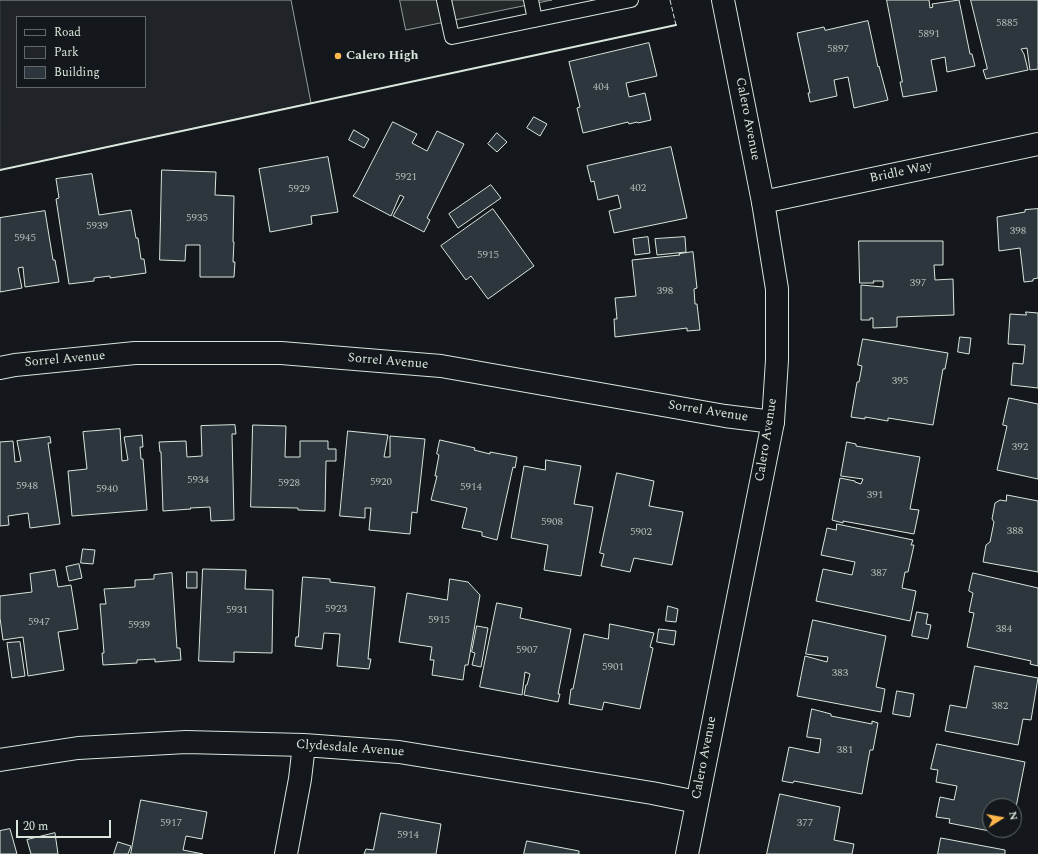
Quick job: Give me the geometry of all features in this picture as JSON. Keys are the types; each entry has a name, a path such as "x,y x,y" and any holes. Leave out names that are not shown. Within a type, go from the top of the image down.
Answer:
{"street":[{"name":"Calero Avenue","path":"687,854 773,422 777,360 777,289 763,202 723,0"},
{"name":"Bridle Way","path":"763,202 1038,144"},
{"name":"Sorrel Avenue","path":"0,368 15,365 135,353 281,353 440,366 725,416 773,422"},
{"name":"Clydesdale Avenue","path":"0,760 78,748 186,742 304,745 399,752 697,802"},
{"path":"286,854 300,779 304,745"}],"lane":[{"path":"444,0 452,37 631,0"},
{"path":"532,0 536,20"}],"green space":[{"path":"0,0 291,0 311,103 0,170"}],"shaded area":[{"path":"400,0 552,0 406,30"}],"building":[{"path":"887,0 929,0 930,8 933,7 932,4 959,0 970,54 972,54 975,66 947,72 945,57 931,60 937,91 903,97 900,82 902,82"},
{"path":"971,0 1038,0 1038,69 1030,70 1027,48 1021,49 1024,54 1028,70 986,79 983,70 987,69"},
{"path":"868,21 878,67 879,66 888,100 854,108 848,77 834,80 837,96 810,102 808,93 810,93 797,33 824,27 825,30"},
{"path":"649,43 657,76 626,83 629,97 645,93 651,120 629,124 628,122 583,133 577,108 580,107 569,62"},
{"path":"534,117 547,124 540,136 527,128"},
{"path":"393,122 417,134 412,143 427,151 437,131 464,144 427,218 430,220 424,232 393,216 404,197 400,195 391,216 353,196"},
{"path":"354,130 369,139 364,148 349,140"},
{"path":"497,133 507,142 497,152 488,144"},
{"path":"671,147 687,218 614,233 609,211 621,208 618,195 598,200 594,181 591,182 587,166"},
{"path":"328,157 338,212 311,216 312,224 270,232 259,169"},
{"path":"162,170 216,172 215,195 234,196 234,277 200,277 200,245 186,245 185,261 160,260"},
{"path":"92,174 99,215 131,210 136,238 138,238 141,259 144,259 146,273 110,278 110,276 94,278 94,281 69,284 56,199 59,198 56,179"},
{"path":"491,185 501,198 458,228 449,214"},
{"path":"493,209 534,266 488,299 471,276 466,280 441,246"},
{"path":"1038,209 1038,278 1033,279 1033,281 1024,282 1020,248 999,251 997,217 1025,212 1025,210"},
{"path":"45,211 53,260 55,260 59,282 25,287 23,267 18,268 22,288 0,292 0,218"},
{"path":"648,237 650,253 635,255 633,239"},
{"path":"685,237 686,252 657,255 655,239"},
{"path":"859,241 943,241 943,265 934,265 935,280 953,279 954,315 897,317 897,327 873,328 873,318 870,318 870,320 861,320 861,285 883,287 883,281 873,281 874,283 860,283"},
{"path":"693,252 697,288 694,289 695,304 697,304 700,330 687,331 687,328 615,337 614,319 617,319 615,298 636,296 632,260 680,255 679,254"},
{"path":"1026,312 1038,313 1038,388 1011,385 1013,363 1023,364 1025,345 1008,344 1010,314 1026,315"},
{"path":"960,337 971,338 969,354 958,352"},
{"path":"863,339 948,353 945,369 943,369 933,425 888,418 888,421 865,417 865,419 851,417 857,382 859,382 862,366 858,365"},
{"path":"1009,398 1038,404 1038,479 997,470 1007,426 1003,425"},
{"path":"235,425 236,434 232,434 234,520 211,521 210,507 163,511 161,452 159,442 186,441 187,457 202,456 201,426"},
{"path":"253,425 286,426 285,457 300,457 300,441 328,441 328,449 336,449 336,461 326,461 325,511 298,510 298,508 251,507"},
{"path":"120,429 122,461 128,460 124,437 142,435 143,447 140,447 141,459 143,459 147,510 72,516 68,471 87,469 83,432"},
{"path":"348,431 388,435 384,457 390,457 390,436 425,439 417,513 412,512 410,534 369,530 371,508 365,508 365,518 340,516"},
{"path":"50,437 51,443 48,443 60,524 30,528 28,513 8,516 9,525 0,526 0,442 13,441 15,462 21,461 17,441"},
{"path":"440,440 475,448 474,450 490,454 490,452 517,457 515,468 513,467 497,540 482,536 482,532 462,528 467,508 431,500 437,476 435,476"},
{"path":"847,442 856,444 856,446 920,457 910,509 919,510 914,534 832,520 840,478 855,481 861,484 863,479 841,476"},
{"path":"546,460 581,466 574,504 593,507 581,576 544,570 548,545 511,538 524,466 545,470"},
{"path":"617,473 654,481 649,506 683,512 672,565 634,558 630,572 601,566 604,554 600,553"},
{"path":"1007,495 1038,501 1038,572 983,562 986,545 990,542 994,522 992,519 995,503 1000,500 1006,501"},
{"path":"837,524 913,540 911,545 914,545 908,572 905,572 902,588 916,591 910,621 816,601 823,569 852,575 855,562 821,555 827,528 836,530"},
{"path":"83,549 95,550 93,564 81,563"},
{"path":"79,564 82,578 69,581 66,567"},
{"path":"203,569 246,570 245,589 273,590 272,653 234,652 234,662 199,661"},
{"path":"55,570 58,587 71,585 78,629 58,632 64,670 28,676 23,637 3,640 0,618 0,596 32,592 30,574"},
{"path":"187,572 197,572 197,588 187,588"},
{"path":"172,573 177,648 180,648 181,660 155,662 155,659 137,660 137,663 103,665 102,653 104,653 100,604 106,604 104,589 135,587 135,580 154,579 154,575"},
{"path":"973,573 1038,588 1038,666 1030,664 1031,661 967,647 974,613 969,612 973,593 969,591"},
{"path":"303,577 330,579 330,582 375,587 368,659 371,659 369,669 337,666 340,634 324,633 322,649 295,646 296,637 298,637"},
{"path":"450,579 468,582 480,595 468,665 465,665 463,680 432,675 434,660 430,660 432,647 399,642 407,593 447,600"},
{"path":"497,603 522,608 520,618 571,629 558,694 560,694 558,702 524,695 530,674 525,672 522,695 480,687"},
{"path":"668,606 678,609 676,622 666,621"},
{"path":"917,612 928,614 926,624 931,625 928,639 912,636"},
{"path":"813,620 886,636 876,687 885,689 881,712 797,696 805,656 827,662 828,657 806,654"},
{"path":"610,624 654,633 650,647 653,648 640,709 604,702 602,710 569,704 584,634 608,639"},
{"path":"477,626 488,628 481,667 472,665 475,653 472,652"},
{"path":"659,629 676,631 674,645 657,642"},
{"path":"20,642 25,676 12,678 7,643"},
{"path":"975,666 1038,678 1031,720 1023,719 1018,745 945,731 950,705 966,708"},
{"path":"897,691 914,694 910,717 893,714"},
{"path":"812,709 831,714 831,716 872,724 872,721 878,723 873,750 870,750 862,794 794,781 793,783 782,781 789,747 819,753 821,739 807,737"},
{"path":"937,744 1025,762 1018,798 982,798 982,829 949,823 950,819 936,817 940,797 954,800 957,786 936,782 938,770 931,769"},
{"path":"780,794 840,807 834,840 854,844 852,854 767,854"},
{"path":"141,800 207,812 202,839 186,836 183,850 203,854 131,854"},
{"path":"381,813 441,824 436,854 364,854 366,849 373,850"},
{"path":"10,829 17,854 0,854 0,831"},
{"path":"55,833 58,854 31,854 27,840"},
{"path":"941,838 1005,850 1005,854 938,854"},
{"path":"527,841 579,851 579,854 524,854"},
{"path":"118,842 131,846 128,854 114,854"}],"fence":[{"path":"670,0 676,25"}],"wall":[{"path":"0,170 676,25"}],"place":[{"name":"Calero High","path":"338,56"}]}
